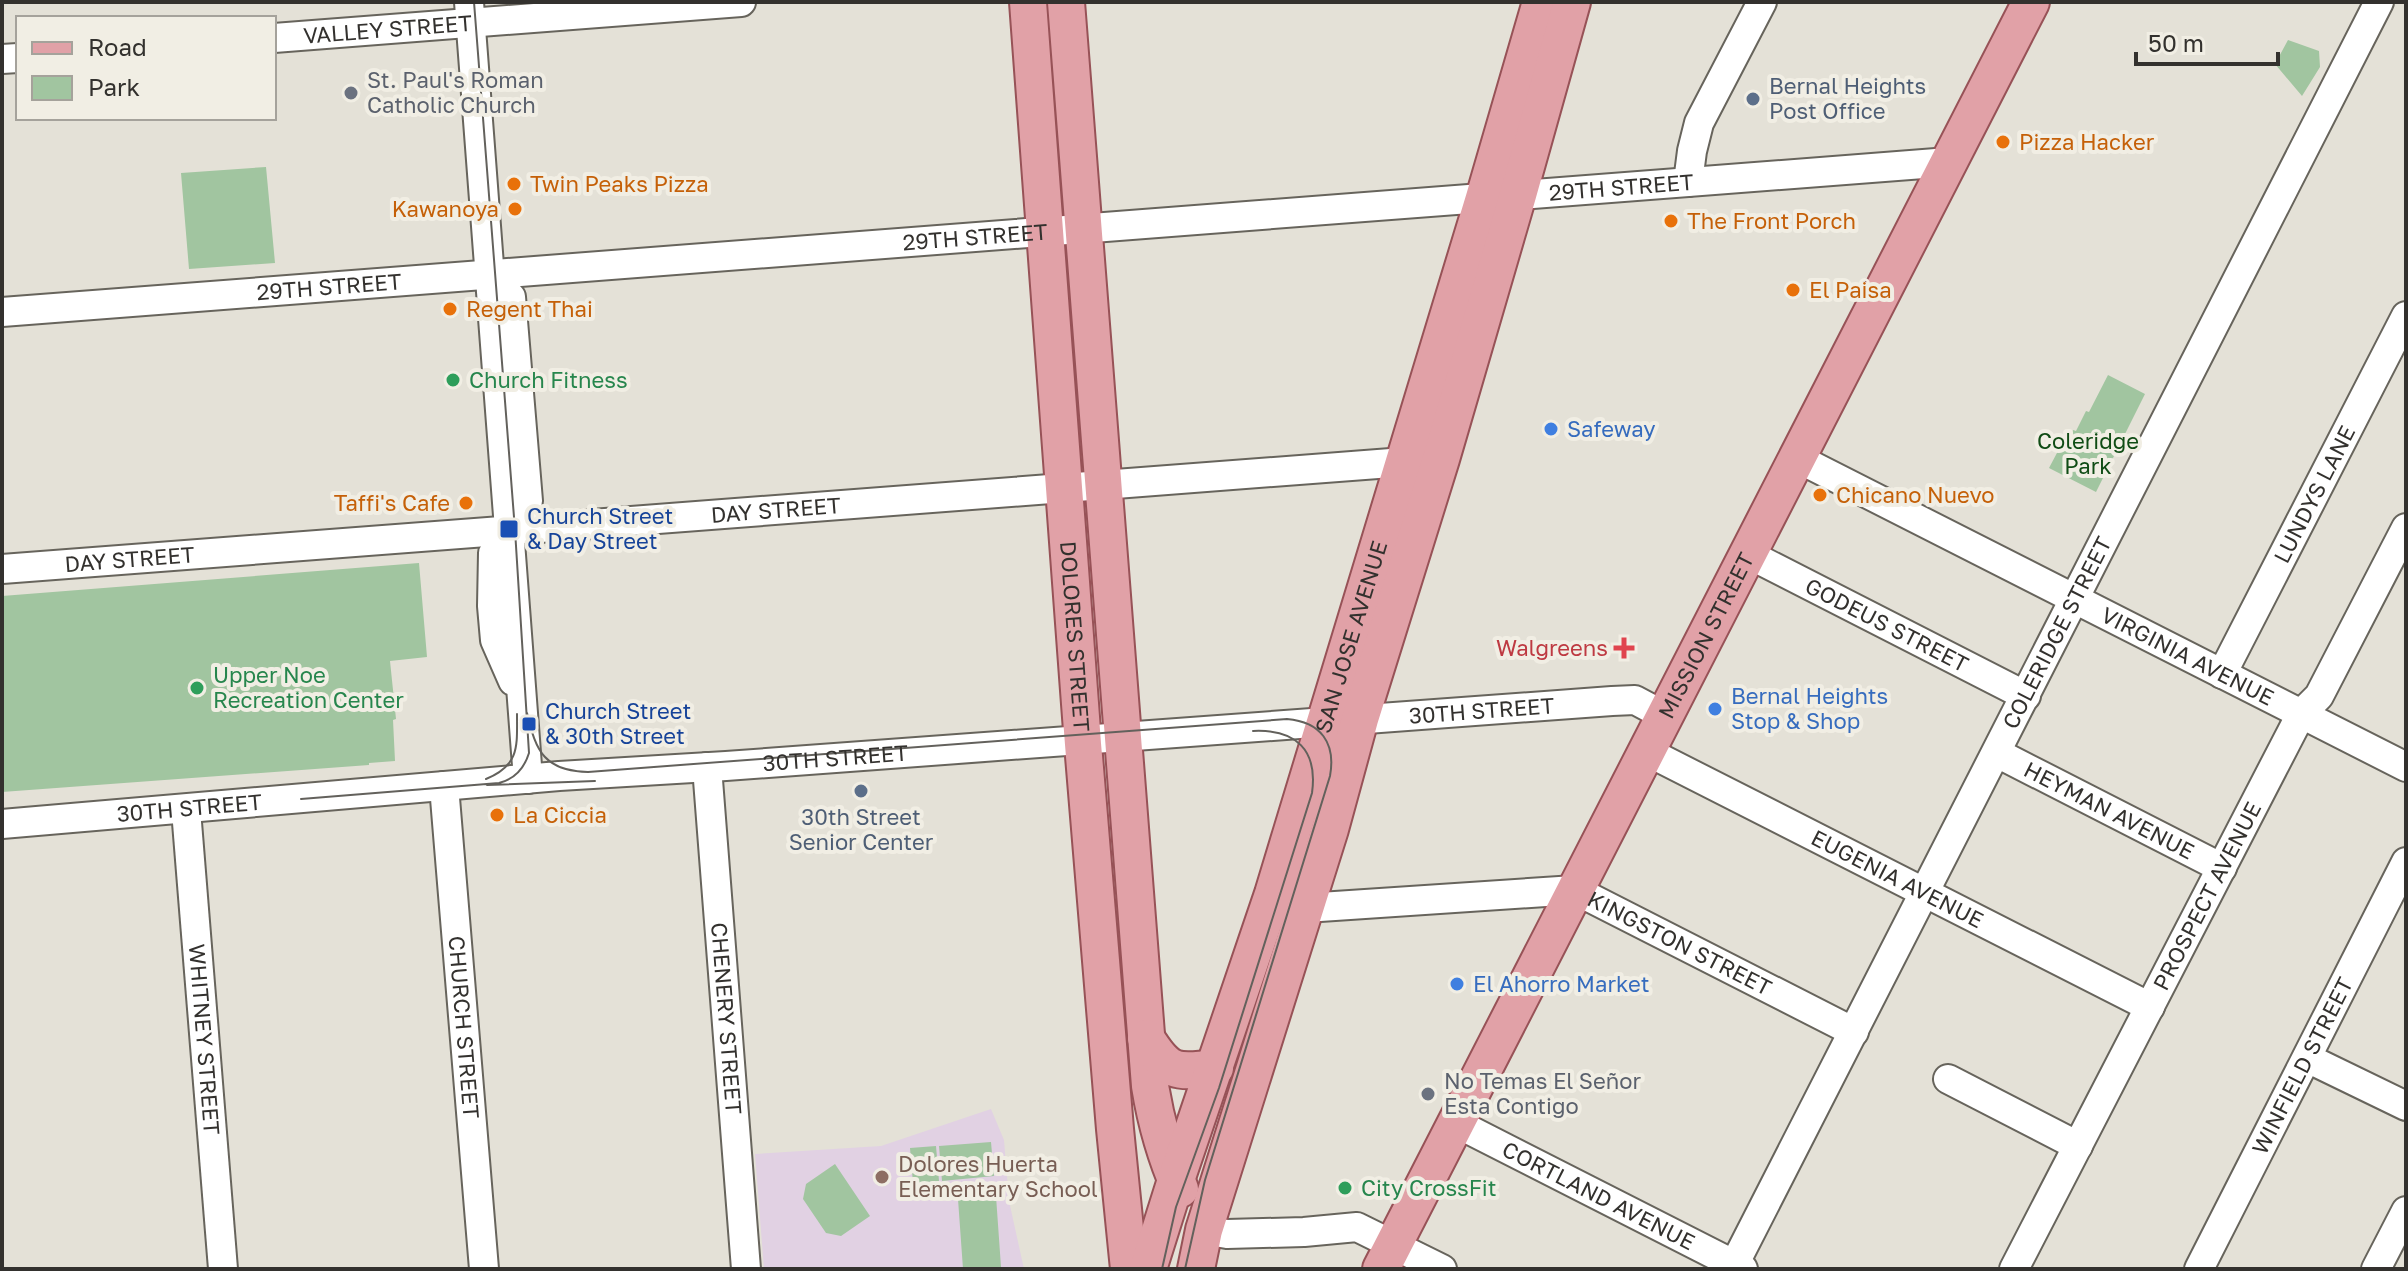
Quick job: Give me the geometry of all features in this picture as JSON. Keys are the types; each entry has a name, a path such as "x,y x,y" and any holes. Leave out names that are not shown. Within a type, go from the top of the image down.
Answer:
{"main road":[{"name":"DOLORES STREET","path":"1028,2 1083,739 1129,1269"},
{"name":"DOLORES STREET","path":"1066,2 1146,1038 1155,1119 1181,1192 1195,1269"},
{"name":"SAN JOSE AVENUE","path":"1148,1269 1273,894 1343,720 1441,459 1501,197 1541,2"},
{"name":"SAN JOSE AVENUE","path":"1195,1269 1204,1230 1330,829 1343,720 1404,462 1572,2"},
{"name":"MISSION STREET","path":"1387,1256 2031,2"},
{"path":"1104,977 1141,974"},
{"path":"1146,1038 1161,1062 1178,1070 1188,1072 1215,1068"}],"street":[{"name":"VALLEY STREET","path":"276,38 470,12 741,2"},
{"path":"1688,182 1699,123 1762,2"},
{"name":"COLERIDGE STREET","path":"1739,1267 1854,1032 2379,2"},
{"path":"470,12 528,779"},
{"name":"29TH STREET","path":"2,312 1949,162"},
{"name":"LUNDYS LANE","path":"2222,674 2406,316"},
{"name":"VIRGINIA AVENUE","path":"1797,458 2406,767"},
{"name":"DAY STREET","path":"2,569 1404,462"},
{"name":"PROSPECT AVENUE","path":"2014,1269 2301,714 2319,696 2406,528"},
{"name":"GODEUS STREET","path":"1748,554 2026,696"},
{"name":"30TH STREET","path":"2,824 528,779 1635,700 1665,716"},
{"name":"EUGENIA AVENUE","path":"1646,751 2150,1007"},
{"name":"HEYMAN AVENUE","path":"1997,753 2222,868"},
{"name":"CHENERY STREET","path":"707,767 746,1269"},
{"name":"CHURCH STREET","path":"444,786 484,1269"},
{"name":"WHITNEY STREET","path":"186,810 223,1269"},
{"name":"WINFIELD STREET","path":"2199,1269 2406,862"},
{"name":"KINGSTON STREET","path":"1305,908 1575,890 1854,1032"},
{"path":"2307,1058 2406,1106"},
{"path":"1948,1079 2078,1146"},
{"name":"CORTLAND AVENUE","path":"1456,1123 1739,1267"},
{"path":"2376,1269 2406,1211"},
{"path":"1204,1230 1242,1234 1357,1227 1387,1256 1442,1269"}],"shaded area":[{"name":"Dolores Huerta Elementary School","path":"991,1109 1004,1140 1009,1201 1024,1269 764,1269 755,1154 881,1146"}],"green space":[{"path":"2288,40 2319,51 2320,67 2302,96 2275,64"},
{"path":"266,167 275,263 189,269 181,173"},
{"name":"Coleridge Park","path":"2108,375 2145,394 2096,492 2049,468 2073,430 2076,431 2086,411 2089,412"},
{"name":"Upper Noe Recreation Center","path":"419,563 427,657 390,661 396,719 393,720 395,761 2,792 2,596"},
{"path":"991,1142 994,1176 942,1181 939,1146"},
{"path":"936,1146 939,1181 913,1183 910,1148"},
{"path":"835,1164 870,1216 841,1236 826,1233 803,1199 806,1184"},
{"path":"995,1182 1001,1267 963,1269 957,1185"}],"tram line":[{"path":"301,799 499,783 518,772 529,753 474,2"},
{"path":"527,713 534,739 545,757 562,768 588,772 1287,719 1317,730 1324,736 1331,754 1330,776 1205,1180 1185,1269"},
{"path":"486,779 511,761 516,745 517,714"},
{"path":"1162,1269 1176,1207 1219,1088 1312,793 1311,765 1301,745 1281,734 1253,731"},
{"path":"487,785 595,781"}],"place":[{"name":"St. Paul's Roman Catholic Church","path":"351,93"},
{"name":"Bernal Heights Post Office","path":"1753,99"},
{"name":"Pizza Hacker","path":"2003,142"},
{"name":"Twin Peaks Pizza","path":"514,184"},
{"name":"Kawanoya","path":"515,209"},
{"name":"The Front Porch","path":"1671,221"},
{"name":"El Paisa","path":"1793,290"},
{"name":"Regent Thai","path":"450,309"},
{"name":"Church Fitness","path":"453,380"},
{"name":"Safeway","path":"1551,429"},
{"name":"Chicano Nuevo","path":"1820,495"},
{"name":"Taffi's Cafe","path":"466,503"},
{"name":"Church Street & Day Street","path":"509,529"},
{"name":"Walgreens","path":"1624,648"},
{"name":"Upper Noe Recreation Center","path":"197,688"},
{"name":"Bernal Heights Stop & Shop","path":"1715,709"},
{"name":"Church Street & 30th Street","path":"529,724"},
{"name":"30th Street Senior Center","path":"861,791"},
{"name":"La Ciccia","path":"497,815"},
{"name":"El Ahorro Market","path":"1457,984"},
{"name":"No Temas El Señor Esta Contigo","path":"1428,1094"},
{"name":"Dolores Huerta Elementary School","path":"882,1177"},
{"name":"City CrossFit","path":"1345,1188"}]}
